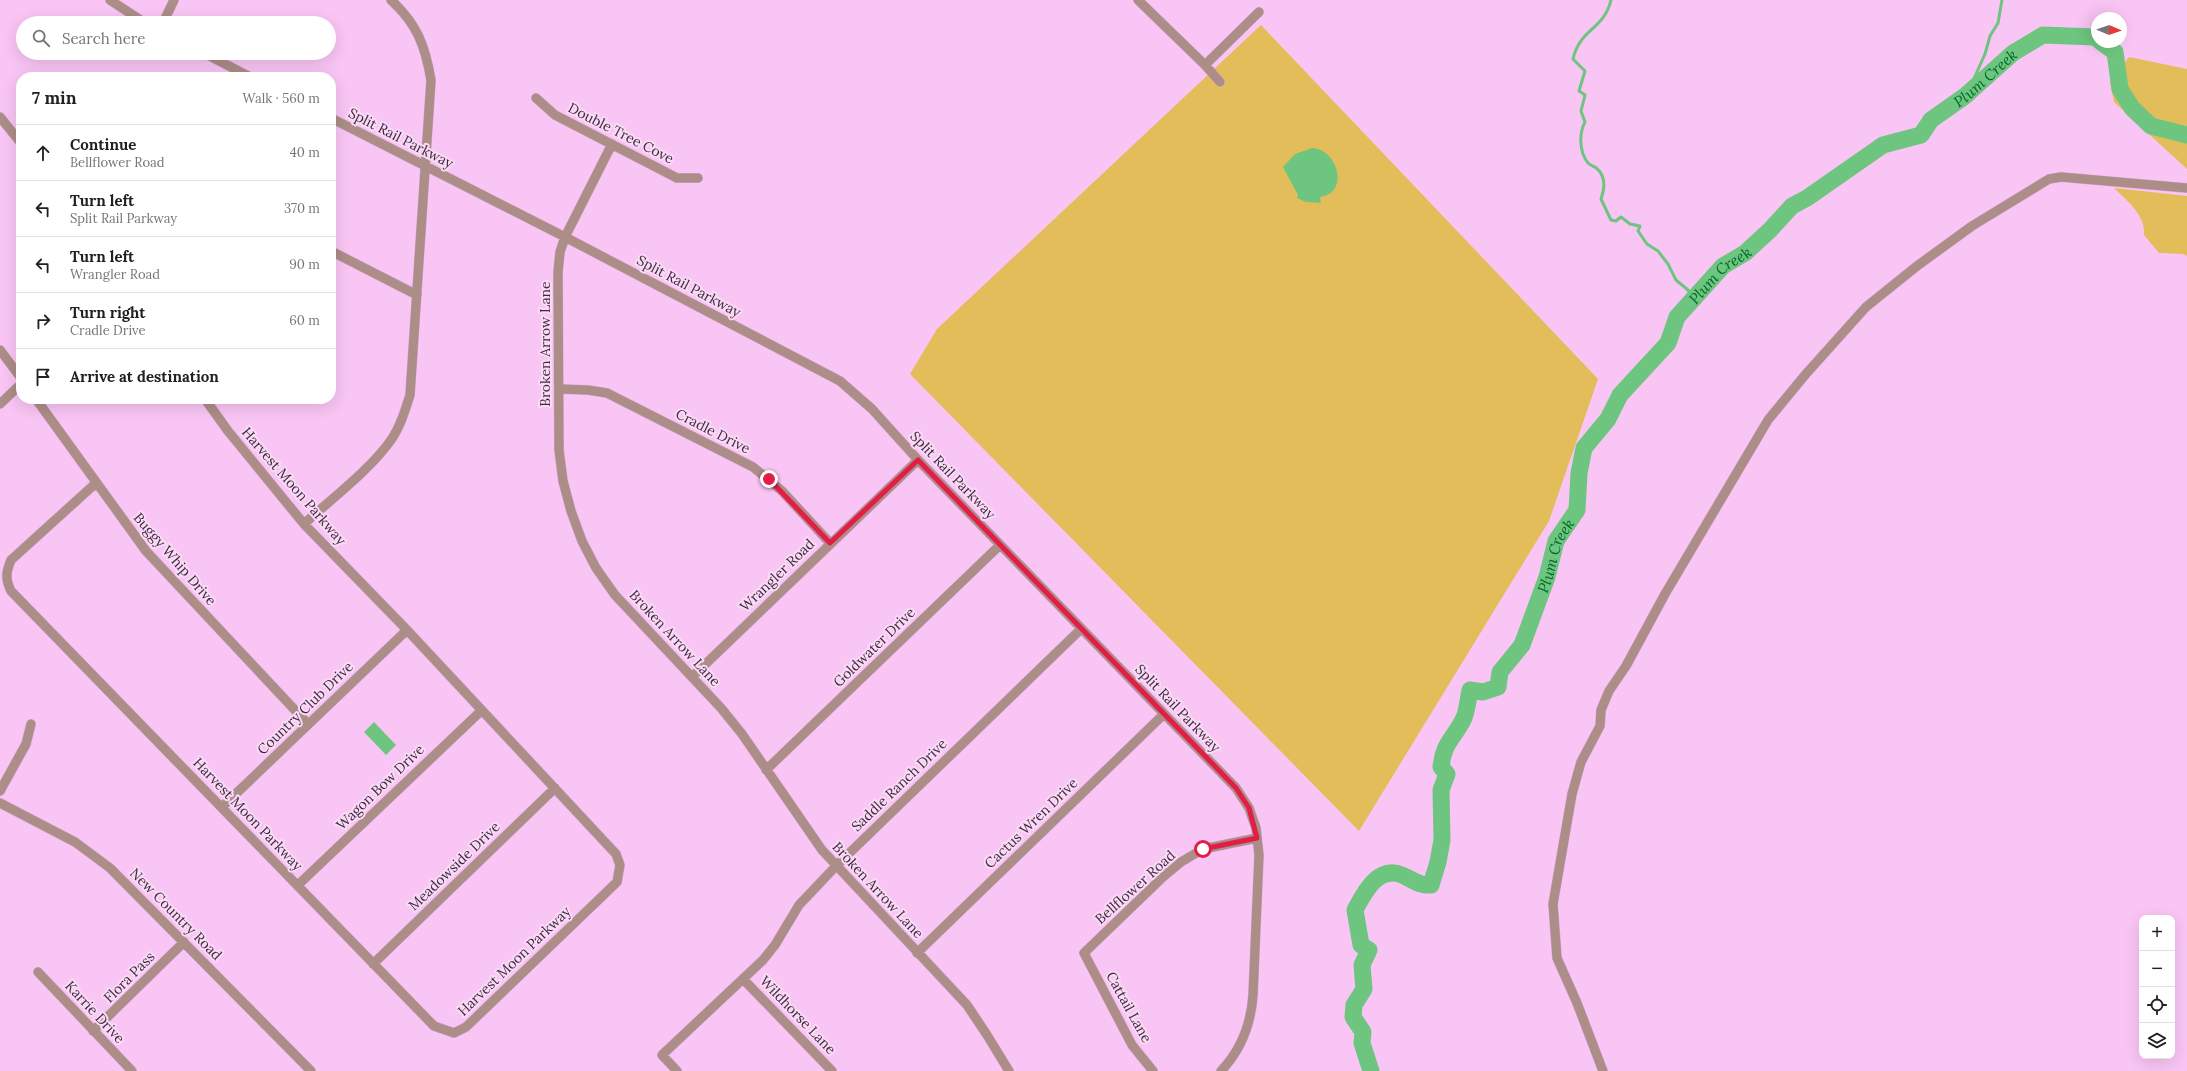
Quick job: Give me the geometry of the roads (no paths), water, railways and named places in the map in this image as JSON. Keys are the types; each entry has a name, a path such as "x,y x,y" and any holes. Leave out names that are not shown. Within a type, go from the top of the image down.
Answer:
{"street":[{"path":"110,0 134,16"},
{"path":"166,16 174,0"},
{"path":"304,524 377,457 391,440 402,420 410,395 431,80 426,52 418,32 406,14 391,0"},
{"path":"1138,0 1220,82"},
{"path":"1204,65 1259,12"},
{"path":"217,60 240,72"},
{"name":"Double Tree Cove","path":"536,98 554,115 677,178 698,178"},
{"path":"0,117 16,137"},
{"name":"Split Rail Parkway","path":"336,121 565,237 840,382 872,409 918,460 1236,788 1249,808 1257,838 1259,855 1251,1018 1245,1036 1229,1063 1221,1071"},
{"name":"Broken Arrow Lane","path":"612,144 565,237 560,252 558,272 559,450 563,481 571,511 582,541 596,568 615,595 721,708 822,850 966,1005 988,1035 1009,1071"},
{"path":"1603,1071 1577,1003 1557,958 1554,935 1553,904 1572,794 1581,762 1600,726 1601,710 1609,691 1626,666 1665,594 1768,420 1866,307 1917,266 1972,226 2043,182 2061,177 2187,188"},
{"path":"336,253 417,295"},
{"path":"0,350 16,371"},
{"path":"0,404 16,389"},
{"name":"Cradle Drive","path":"559,389 588,390 607,393 753,467 782,491 830,543"},
{"name":"Buggy Whip Drive","path":"40,404 96,483 162,568 308,724"},
{"name":"Harvest Moon Parkway","path":"96,483 11,560 6,570 7,582 11,591 434,1026 454,1033 466,1027 617,882 620,865 616,854 407,630 304,524 228,431 209,404"},
{"name":"Wrangler Road","path":"692,677 918,460"},
{"name":"Goldwater Drive","path":"766,770 1000,545"},
{"name":"Saddle Ranch Drive","path":"677,1071 662,1055 743,979 775,945 799,905 836,866 1082,629"},
{"name":"Country Club Drive","path":"222,807 407,630"},
{"name":"Wagon Bow Drive","path":"298,885 482,710"},
{"name":"Cactus Wren Drive","path":"917,953 1164,714"},
{"path":"0,791 26,744 31,724"},
{"name":"Meadowside Drive","path":"373,964 556,788"},
{"name":"New Country Road","path":"0,803 75,842 93,854 123,880 311,1071"},
{"name":"Bellflower Road","path":"1084,953 1163,877 1181,862 1203,849 1257,838"},
{"name":"Flora Pass","path":"93,1031 184,942"},
{"name":"Cattail Lane","path":"1084,953 1132,1045 1153,1071"},
{"name":"Karrie Drive","path":"38,972 132,1071"},
{"name":"Wildhorse Lane","path":"743,979 832,1071"}],"waterway":[{"path":"1611,0 1608,10 1603,18 1581,41 1576,49 1573,59 1585,71 1579,91 1585,95 1581,111 1585,122 1581,137 1583,154 1588,163 1599,170 1603,178 1604,186 1601,199 1611,220 1616,221 1621,217 1630,224 1640,226 1638,231 1647,244 1658,251 1668,264 1676,280 1688,290 1693,301"},
{"path":"1972,90 1972,83 1985,54 1990,36 1998,23 2002,0"},
{"name":"Plum Creek","path":"1371,1071 1362,1043 1363,1032 1353,1017 1354,1005 1364,989 1362,965 1369,950 1361,945 1355,910 1367,889 1373,882 1386,874 1393,873 1402,875 1420,884 1431,885 1438,862 1442,840 1441,790 1447,774 1441,767 1446,747 1464,717 1470,690 1483,692 1498,687 1500,672 1522,645 1547,577 1556,541 1577,510 1579,473 1584,448 1608,419 1620,395 1668,343 1677,317 1723,266 1745,253 1770,230 1792,206 1807,198 1883,145 1921,135 1931,120 1965,96 2013,53 2043,35 2091,37"},
{"name":"Plum Creek","path":"2109,48 2115,52 2120,89 2132,108 2151,126 2187,135"}]}
